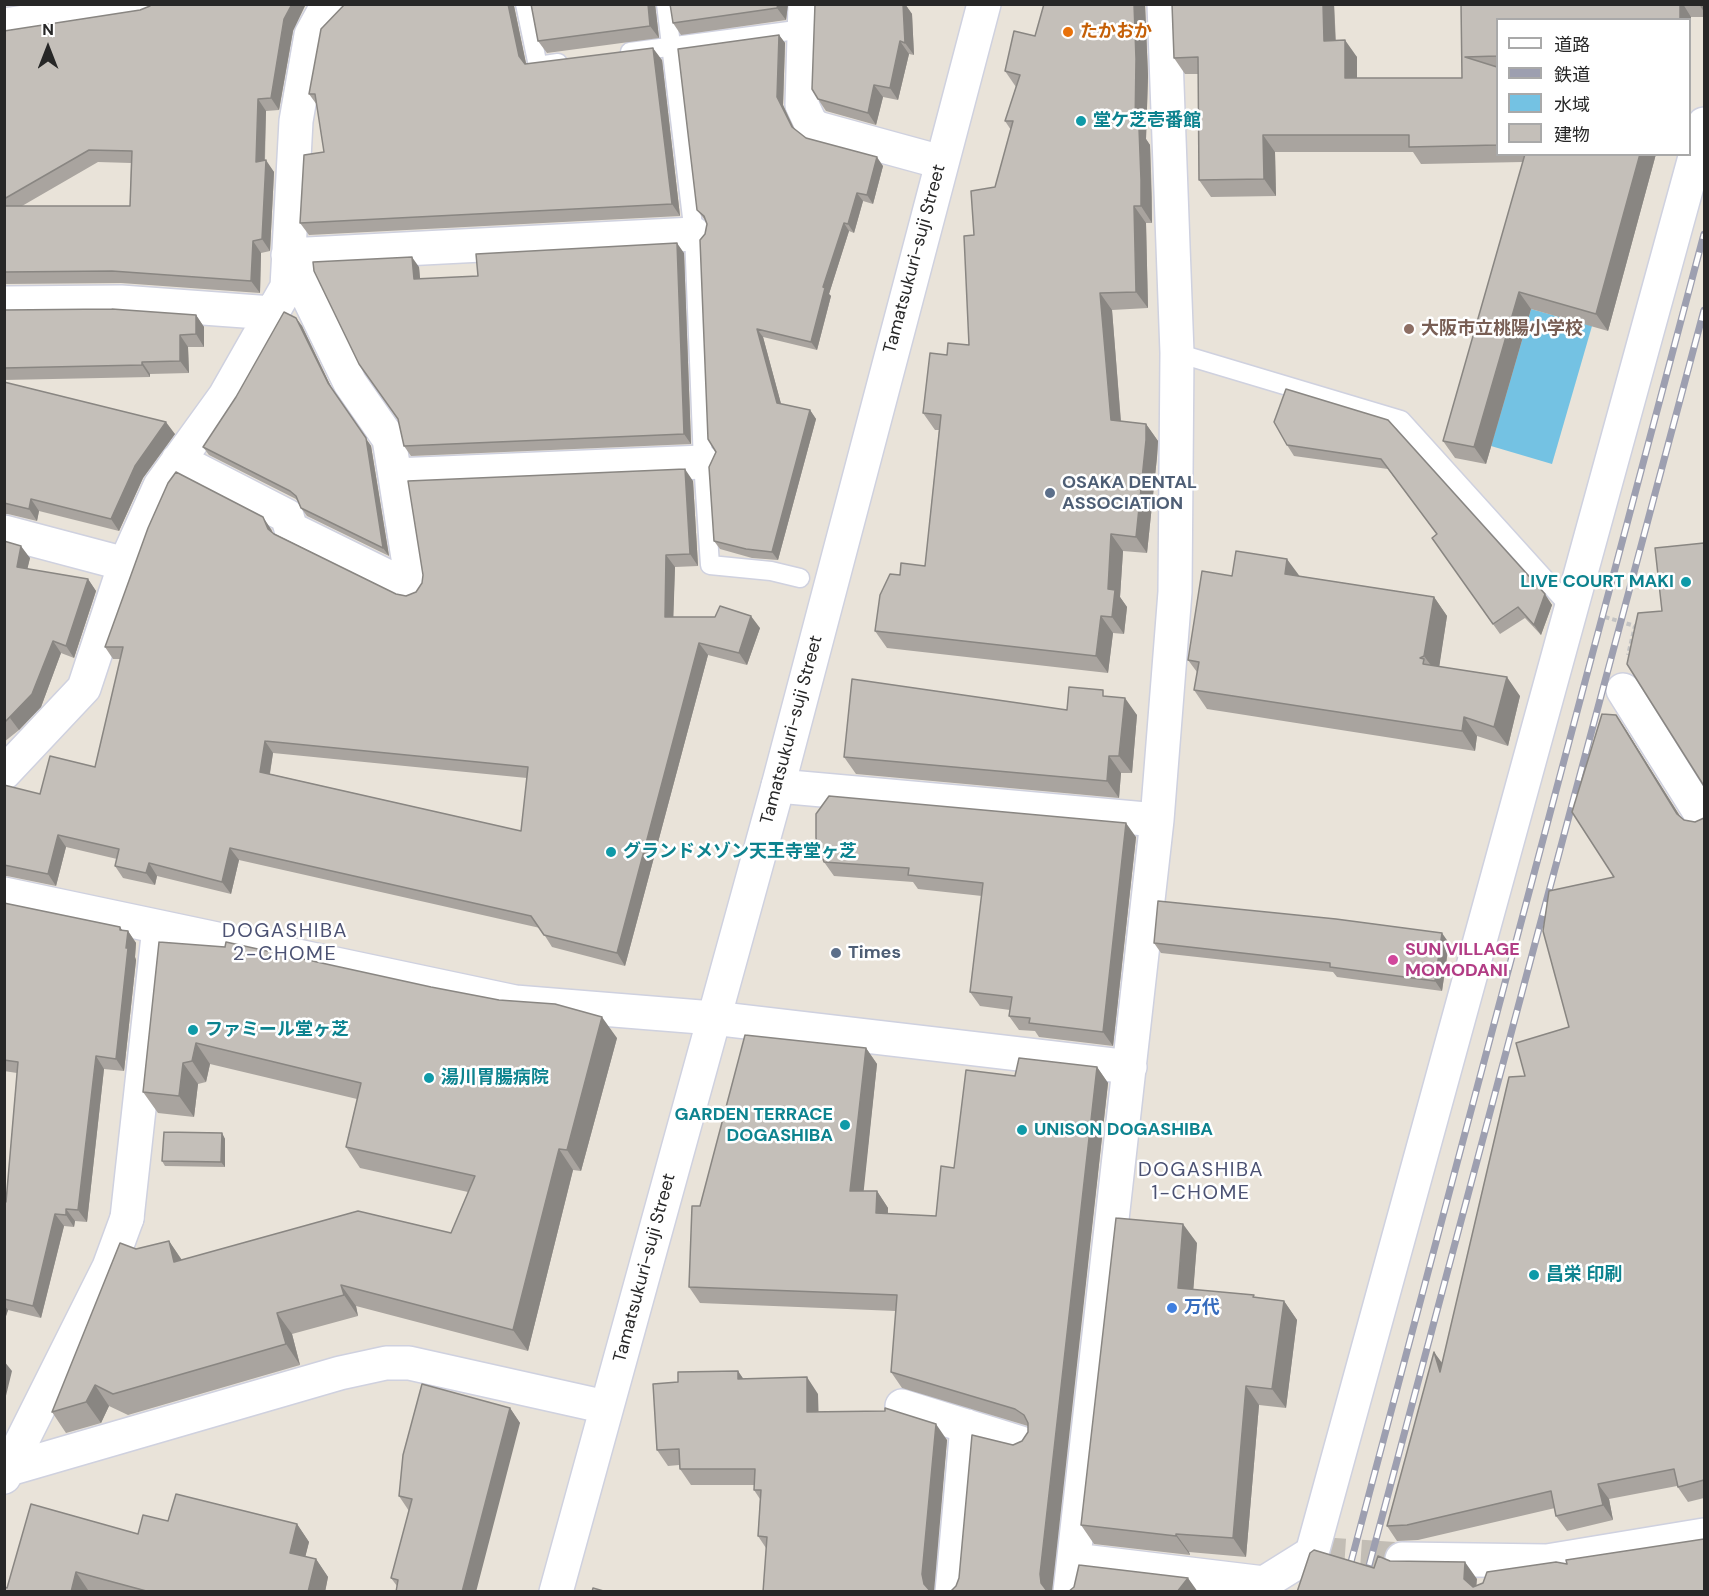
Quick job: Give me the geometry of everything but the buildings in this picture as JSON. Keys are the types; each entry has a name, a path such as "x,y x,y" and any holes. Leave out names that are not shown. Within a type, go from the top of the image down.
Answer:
{"street":[{"path":"4,25 146,4"},
{"path":"4,773 18,740 84,688 125,564 159,486 225,396 287,287 296,121 311,36 328,4"},
{"name":"Tamatsukuri-suji Street","path":"556,1592 778,786 984,4"},
{"path":"1164,4 1177,353 1175,592 1157,820 1072,1576 1261,1587 1312,1552 1704,124"},
{"path":"804,17 802,105 810,122 816,128 941,162"},
{"path":"288,255 694,234"},
{"path":"178,460 287,516 291,530 413,589 388,439 350,383 288,255"},
{"path":"4,303 121,302 272,313"},
{"path":"395,475 702,462"},
{"path":"4,532 125,564"},
{"path":"1623,690 1704,819"},
{"path":"778,786 1157,820"},
{"path":"4,894 515,1002 713,1018 1130,1067"},
{"path":"5,1473 109,1267 127,1218 159,927"},
{"path":"5,1473 340,1373 387,1363 409,1363 606,1407"},
{"path":"902,1406 1021,1443"},
{"path":"952,1592 967,1426"},
{"path":"1402,1559 1489,1572 1704,1535"}],"lane":[{"path":"525,4 538,66 571,61"},
{"path":"666,4 694,234 702,462 710,565 771,571 800,578"},
{"path":"615,55 670,47 804,17"},
{"path":"1177,353 1401,420 1571,608"}],"path":[{"path":"1571,608 1635,626 1620,684 1623,690"}],"water":[{"path":"1531,309 1592,326 1552,464 1491,446"}],"tunnel":[{"path":"1312,1553 1402,1559"}],"railway":[{"path":"1343,1592 1704,234"},
{"path":"1362,1592 1704,310"}],"place":[{"name":"たかおか","path":"1068,32"},
{"name":"堂ケ芝壱番館","path":"1081,121"},
{"name":"大阪市立桃陽小学校","path":"1409,329"},
{"name":"OSAKA DENTAL ASSOCIATION","path":"1050,493"},
{"name":"LIVE COURT MAKI","path":"1686,582"},
{"name":"グランドメゾン天王寺堂ヶ芝","path":"611,852"},
{"name":"Times","path":"836,953"},
{"name":"SUN VILLAGE MOMODANI","path":"1393,960"},
{"name":"ファミール堂ヶ芝","path":"193,1030"},
{"name":"湯川胃腸病院","path":"429,1078"},
{"name":"GARDEN TERRACE DOGASHIBA","path":"845,1125"},
{"name":"UNISON DOGASHIBA","path":"1022,1130"},
{"name":"昌栄 印刷","path":"1534,1275"},
{"name":"万代","path":"1172,1308"}],"district":[{"name":"DOGASHIBA 2-CHOME","path":"285,944"},
{"name":"DOGASHIBA 1-CHOME","path":"1201,1182"}]}
